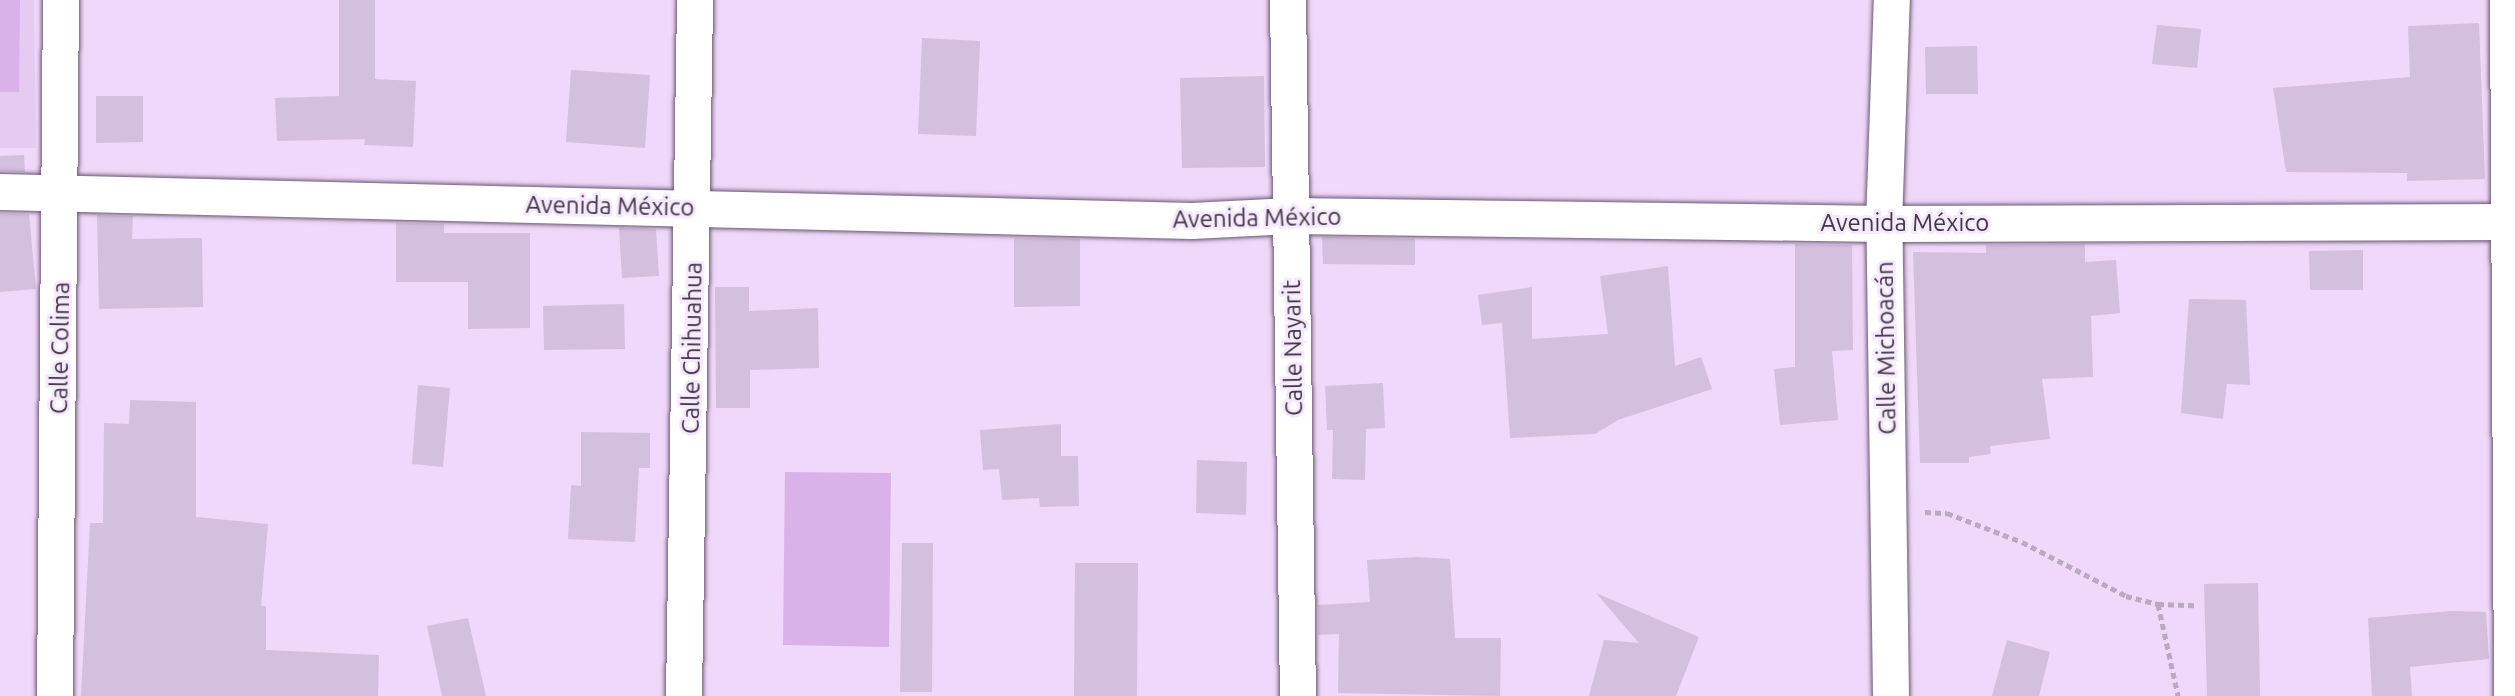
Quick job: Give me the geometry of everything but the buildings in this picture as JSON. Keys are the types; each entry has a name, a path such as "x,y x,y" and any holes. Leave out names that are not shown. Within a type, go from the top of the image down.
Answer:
{"street":[{"name":"Calle Colima","path":"55,696 62,193 61,0"},
{"name":"Calle Chihuahua","path":"684,696 695,208 695,0"},
{"name":"Calle Nayarit","path":"1288,0 1298,696"},
{"name":"Calle Michoacán","path":"1891,696 1884,224 1892,0"},
{"path":"2508,0 2514,222 2512,696"},
{"name":"Avenida México","path":"0,192 1192,221 1291,216 1884,224 2514,222"}],"path":[{"path":"1888,510 1947,513 2022,542 2126,596 2158,604 2194,605"},
{"path":"2158,604 2178,696"}],"shaded area":[{"path":"0,0 34,0 36,148 0,148"},
{"path":"0,0 20,0 19,92 0,92"},
{"path":"785,472 891,473 889,647 783,645"}]}
